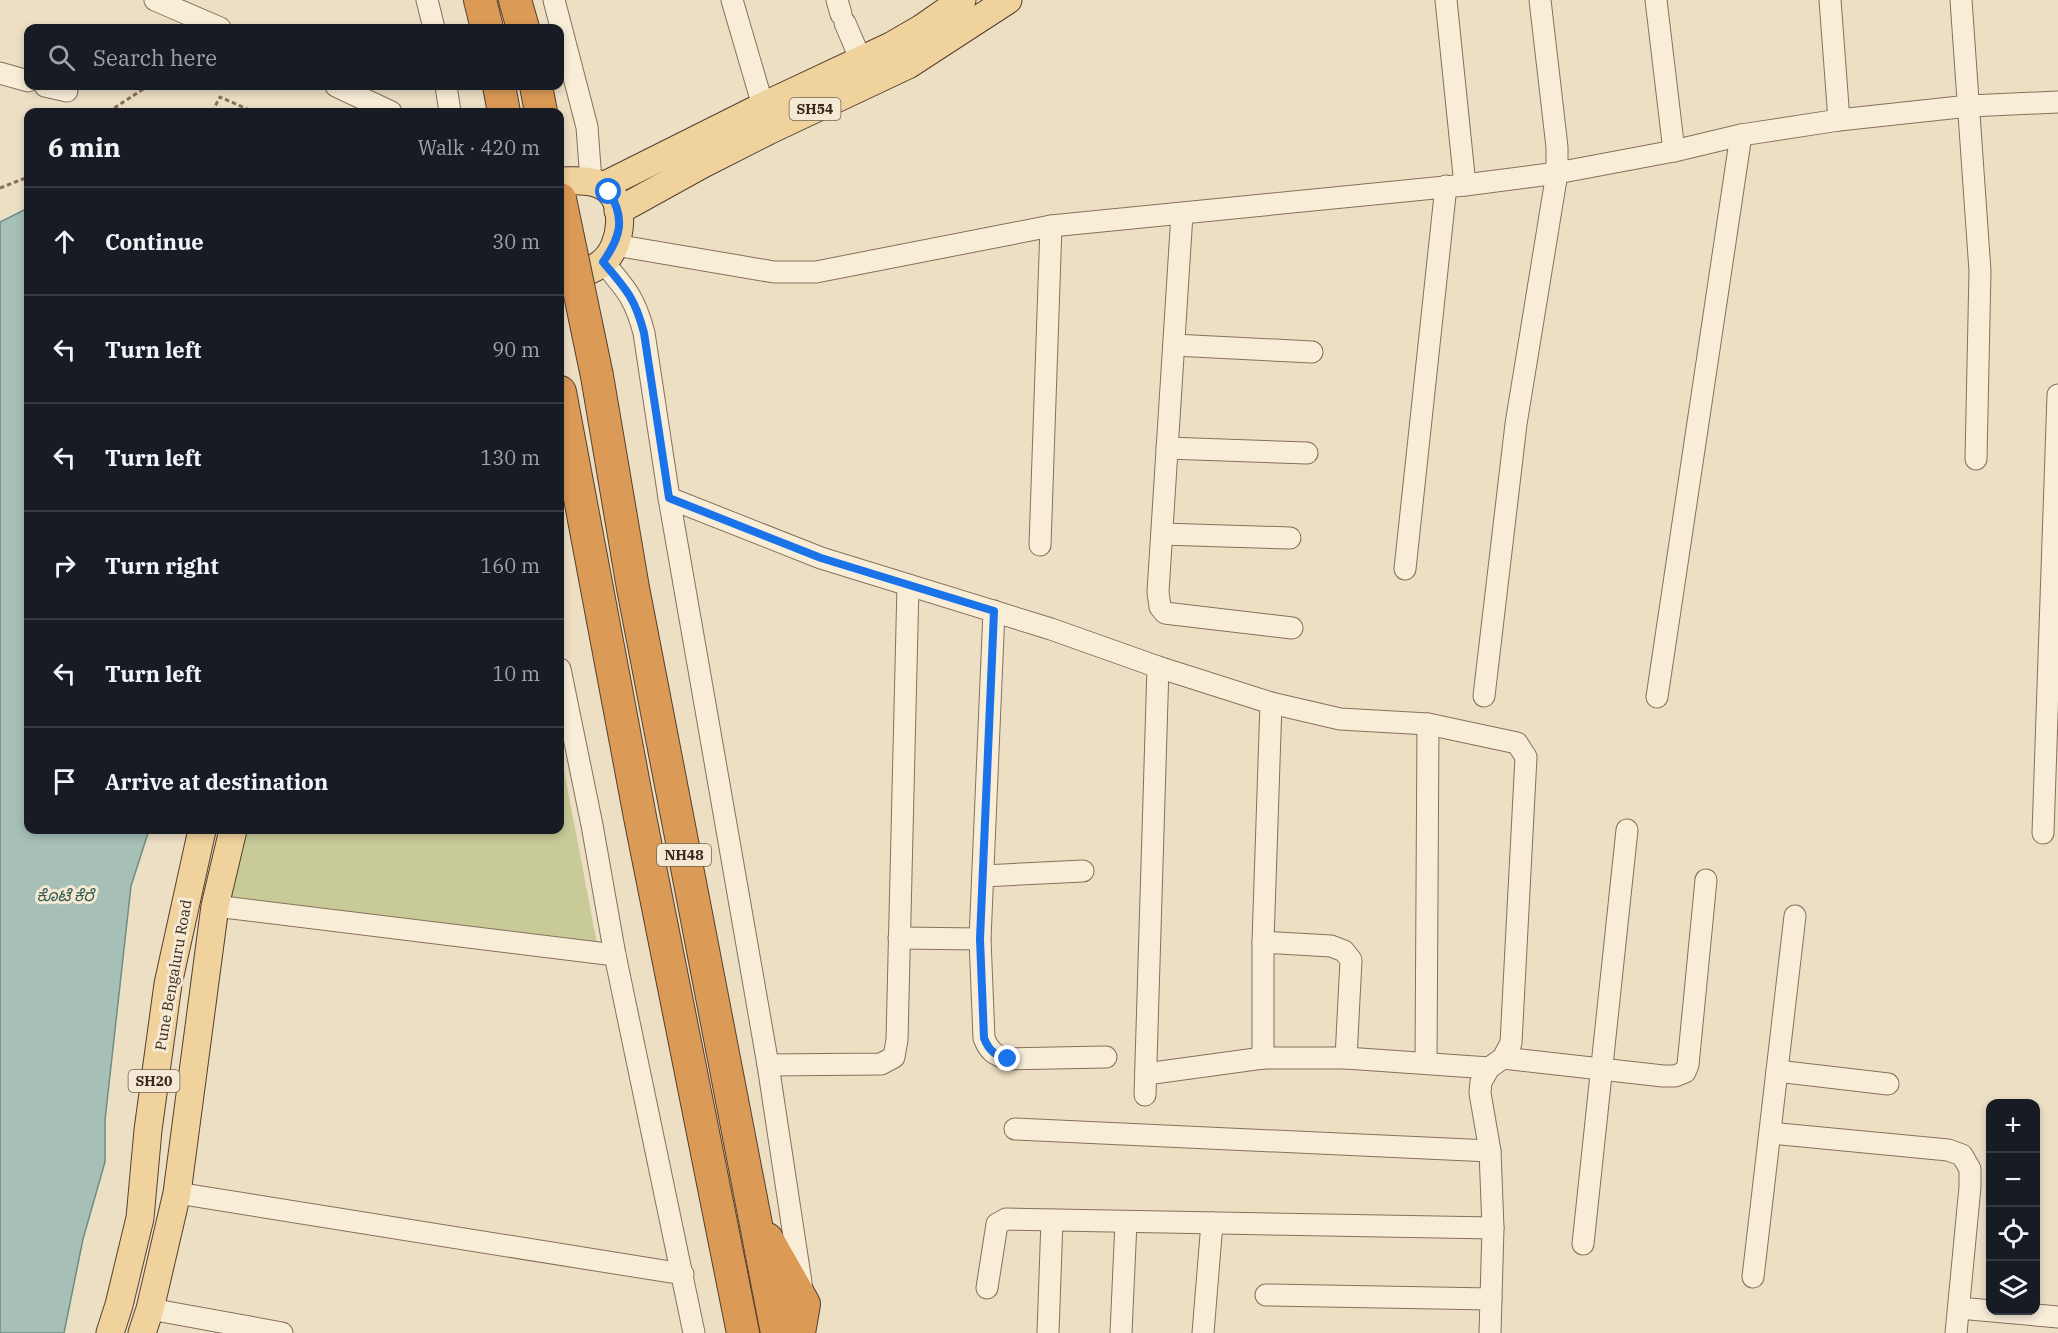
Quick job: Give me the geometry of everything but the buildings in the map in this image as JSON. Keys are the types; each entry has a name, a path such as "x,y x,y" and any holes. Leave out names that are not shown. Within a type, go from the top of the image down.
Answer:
{"highway":[{"path":"480,0 486,24"},
{"path":"515,0 522,24"},
{"path":"500,90 503,108"},
{"path":"537,90 540,108"},
{"name":"NH48","path":"564,218 597,376 635,600 777,1333"},
{"name":"NH48","path":"564,413 651,874 743,1333"},
{"path":"754,1217 805,1323"}],"main road":[{"name":"SH54","path":"618,211 768,130 866,72 962,0"},
{"name":"SH54","path":"597,184 763,106 866,72 908,65 1008,0"},
{"path":"564,182 597,184 609,192 618,211 620,227 609,254 588,271 564,276"},
{"name":"Pune Bengaluru Road","path":"110,1333 140,1218 148,1130 168,984 201,834"},
{"name":"Pune Bengaluru Road","path":"146,1321 177,1193 215,906 232,834"}],"street":[{"path":"155,0 211,24"},
{"path":"427,0 433,24"},
{"path":"554,0 560,24"},
{"path":"732,0 763,106"},
{"path":"1405,569 1455,186 1446,0"},
{"path":"1484,696 1516,424 1557,173 1557,147 1540,0"},
{"path":"1656,0 1674,151"},
{"path":"1830,0 1839,120"},
{"path":"1961,0 1980,271 1976,459"},
{"path":"841,12 866,72"},
{"path":"564,38 587,127 597,184"},
{"path":"0,74 24,80"},
{"path":"60,90 67,92"},
{"path":"344,90 383,108"},
{"path":"447,90 449,108"},
{"path":"609,254 774,272 816,272 1051,226 1455,186 1557,173 1674,151 1741,135 1839,120 1969,106 2058,102"},
{"path":"1657,697 1741,135"},
{"path":"1182,214 1158,601 1165,613 1293,628"},
{"path":"1040,545 1051,226"},
{"path":"609,254 638,310 644,333 669,498 768,1065 805,1323"},
{"path":"1174,345 1312,352"},
{"path":"2043,833 2058,395"},
{"path":"1167,448 1307,453"},
{"path":"669,498 821,558 1051,629 1158,667 1271,703 1340,719 1428,724 1517,743 1526,757 1510,1043 1481,1082 1480,1093 1490,1151 1493,1228 1490,1333"},
{"path":"1162,534 1290,538"},
{"path":"768,1065 881,1064 894,1057 897,1040 908,585"},
{"path":"994,611 980,939 984,1038 988,1048 996,1056 1008,1059 1106,1057"},
{"path":"1158,667 1145,1084 1263,1058 1346,1058 1426,1064 1496,1063 1675,1076 1684,1072 1688,1065 1706,880"},
{"path":"564,696 592,825 615,955 694,1333"},
{"path":"1263,1058 1263,942 1271,703"},
{"path":"1426,1064 1428,724"},
{"path":"1583,1244 1627,830"},
{"path":"983,876 1083,871"},
{"path":"215,906 615,955"},
{"path":"1754,1277 1795,916"},
{"path":"899,938 980,939"},
{"path":"1263,942 1331,946 1344,951 1351,960 1346,1058"},
{"path":"1777,1071 1888,1084"},
{"path":"1016,1129 1490,1151"},
{"path":"1770,1133 1948,1150 1962,1155 1970,1169 1970,1187 1956,1333"},
{"path":"177,1193 683,1274"},
{"path":"987,1288 997,1224 1006,1219 1493,1228"},
{"path":"1048,1333 1052,1221"},
{"path":"1121,1333 1126,1222"},
{"path":"1203,1333 1212,1223"},
{"path":"1266,1295 1491,1299"},
{"path":"1959,1308 2034,1324 2058,1317"},
{"path":"146,1321 282,1333"}],"path":[{"path":"114,108 142,90"},
{"path":"214,108 220,97 245,108"},
{"path":"0,188 24,179"}],"green space":[{"path":"564,770 598,949 227,902 247,834 564,834"}],"water":[{"name":"ಕೊಟೆ ಕೆರೆ","path":"24,210 24,834 148,834 131,886 105,1120 105,1162 83,1239 64,1333 0,1333 0,222"}],"route":[{"path":"609,192 615,201 620,227 615,245 603,262 629,293 638,310 644,333 669,498 821,558 994,611 980,939 984,1038 988,1048 996,1056 1008,1059"}]}
